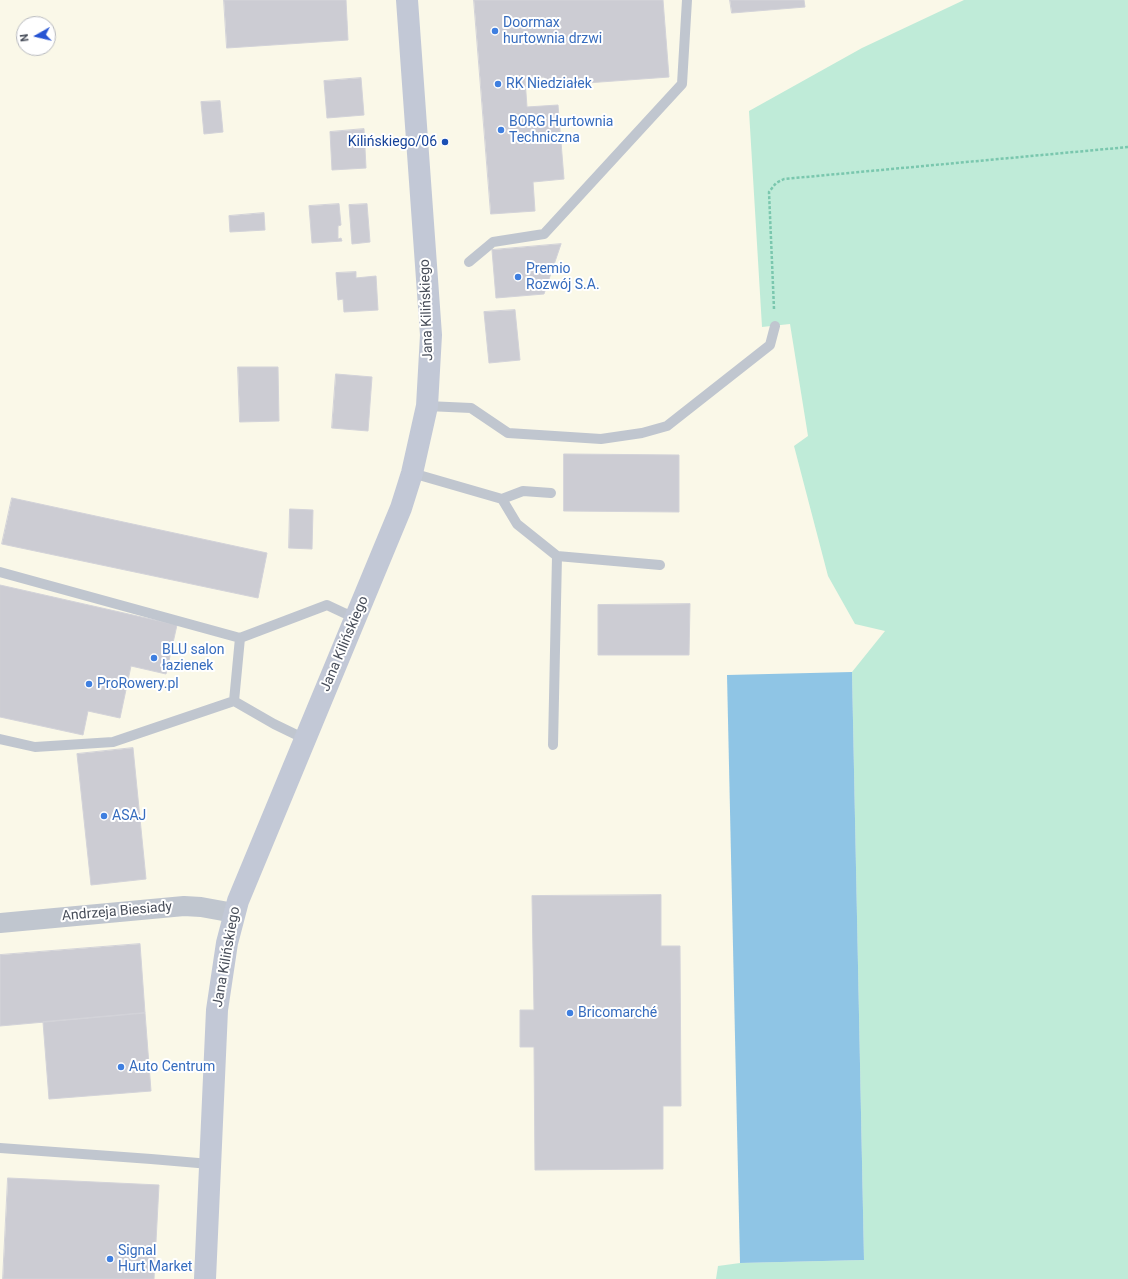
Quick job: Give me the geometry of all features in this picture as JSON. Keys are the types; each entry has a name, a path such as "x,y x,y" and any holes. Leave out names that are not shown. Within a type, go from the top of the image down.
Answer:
{"street":[{"name":"Jana Kilińskiego","path":"204,1279 217,1010 224,962 234,913 401,508 412,474 427,406 431,336 407,0"},
{"name":"Andrzeja Biesiady","path":"0,923 184,906 201,907 234,913"}],"lane":[{"path":"469,262 493,242 544,234 682,84 687,0"},
{"path":"427,406 471,408 508,433 601,439 642,433 666,426 770,345 775,326"},
{"path":"412,474 502,499 524,491 551,492"},
{"path":"502,499 517,524 557,556 660,565"},
{"path":"553,745 557,556"},
{"path":"0,572 240,638 326,605 356,617"},
{"path":"234,701 240,638"},
{"path":"0,739 35,747 113,742 234,701 274,724 305,739"},
{"path":"0,1148 210,1164"}],"path":[{"path":"775,326 769,192 776,182 794,177 1128,147"}],"shaded area":[{"path":"0,0 1128,0 1128,1279 0,1279"}],"green space":[{"path":"964,0 1128,0 1128,1279 716,1279 718,1266 740,1263 864,1260 852,672 885,631 855,624 828,576 794,446 808,436 790,324 762,327 749,111 862,48"}],"water":[{"path":"852,672 864,1260 740,1263 727,675"}],"building":[{"path":"224,0 346,0 348,40 227,48"},
{"path":"474,0 663,0 669,77 545,86 544,77 525,79 527,107 558,105 564,179 533,182 535,211 491,214"},
{"path":"730,0 804,0 805,7 732,13"},
{"path":"361,78 364,115 327,118 324,81"},
{"path":"220,101 223,132 204,134 201,102"},
{"path":"364,129 366,168 332,170 330,132"},
{"path":"339,204 341,225 338,226 338,239 341,238 342,241 312,243 309,206"},
{"path":"367,204 370,242 352,244 349,205"},
{"path":"264,213 265,230 230,232 229,216"},
{"path":"561,244 544,294 496,298 492,250"},
{"path":"356,272 356,278 376,276 378,310 344,312 343,299 338,300 336,273"},
{"path":"515,310 520,360 489,363 484,312"},
{"path":"238,367 278,367 279,421 240,422"},
{"path":"336,374 372,377 368,431 332,428"},
{"path":"564,454 679,455 679,512 564,511"},
{"path":"12,498 267,553 258,598 2,544"},
{"path":"290,509 313,510 312,549 289,548"},
{"path":"0,585 177,625 166,674 131,666 120,718 88,711 83,735 0,717"},
{"path":"690,604 689,655 598,655 598,605"},
{"path":"133,748 146,879 91,885 77,754"},
{"path":"661,895 661,946 680,946 681,1106 663,1106 663,1169 535,1170 534,1047 520,1047 520,1010 534,1010 532,896"},
{"path":"140,944 145,1013 0,1026 0,955"},
{"path":"145,1013 151,1091 49,1099 43,1022"},
{"path":"8,1178 159,1185 154,1279 3,1279"}],"place":[{"name":"Doormax hurtownia drzwi","path":"495,31"},
{"name":"RK Niedziałek","path":"498,84"},
{"name":"BORG Hurtownia Techniczna","path":"501,130"},
{"name":"Kilińskiego/06","path":"445,142"},
{"name":"Premio Rozwój S.A.","path":"518,277"},
{"name":"BLU salon łazienek","path":"154,658"},
{"name":"ProRowery.pl","path":"89,684"},
{"name":"ASAJ","path":"104,816"},
{"name":"Bricomarché","path":"570,1013"},
{"name":"Auto Centrum","path":"121,1067"},
{"name":"Signal Hurt Market","path":"110,1259"}]}
